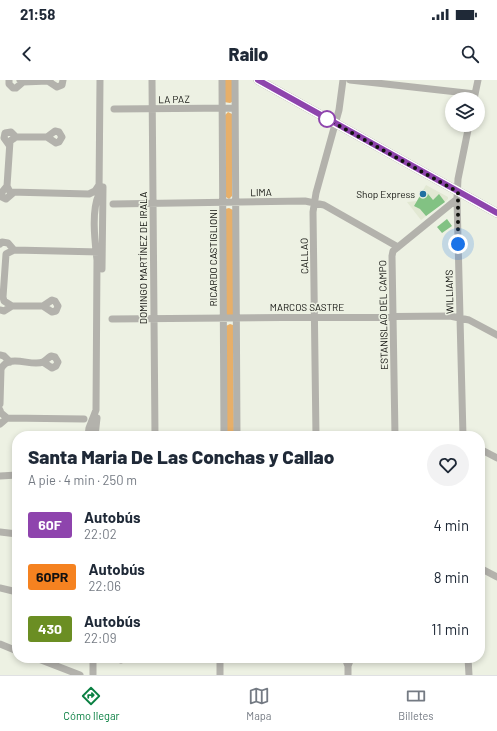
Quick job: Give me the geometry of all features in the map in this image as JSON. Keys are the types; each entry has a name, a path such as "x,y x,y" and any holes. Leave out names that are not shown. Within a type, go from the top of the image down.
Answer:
{"main road":[{"path":"258,80 336,124 457,196 497,213"}],"street":[{"path":"9,80 9,84 13,88 16,88 21,81 49,81 57,87 62,85 63,80"},
{"path":"95,202 101,194 99,185 100,80"},
{"path":"95,431 96,423 101,408 99,252 105,80"},
{"name":"DOMINGO MARTÍNEZ DE IRALA","path":"152,80 155,431"},
{"name":"RICARDO CASTIGLIONI","path":"222,80 224,431"},
{"path":"235,80 238,431"},
{"name":"CALLAO","path":"316,431 313,212 336,124 343,80"},
{"path":"350,80 445,93"},
{"path":"475,92 478,80"},
{"name":"LA PAZ","path":"114,109 235,108"},
{"name":"WILLIAMS","path":"463,431 457,196 458,179 468,132"},
{"path":"47,137 16,137 10,141 7,186 2,192 2,196 6,199 13,193 89,194 95,191 99,185"},
{"path":"89,194 95,202 99,252 96,410 89,431"},
{"path":"398,246 457,196"},
{"name":"LIMA","path":"113,204 305,201 324,205 398,246"},
{"path":"0,244 2,242 8,243 14,250"},
{"name":"ESTANISLAO DEL CAMPO","path":"395,431 392,256 393,251 398,246"},
{"path":"0,250 5,258"},
{"path":"43,306 12,306 1,298 6,254 14,250 99,252"},
{"path":"0,310 4,311 12,306"},
{"name":"MARCOS SASTRE","path":"112,320 450,316 469,320 497,335"},
{"path":"0,355 4,356 10,362"},
{"path":"0,404 1,368 10,362 43,362"},
{"path":"0,410 7,418"},
{"path":"0,424 7,418 84,419 89,417 96,410"},
{"path":"84,419 89,428"},
{"path":"485,452 497,458"},
{"path":"2,473 12,474"},
{"path":"0,533 12,534"},
{"path":"485,571 497,577"},
{"path":"0,588 12,591"},
{"path":"0,644 12,649"},
{"path":"49,663 80,675"},
{"path":"89,663 90,674"},
{"path":"90,674 93,663"},
{"path":"220,663 220,675"},
{"path":"348,675 349,663"},
{"path":"468,663 469,675"}],"shaded area":[{"path":"223,80 232,80 232,102 230,103 224,102"},
{"path":"228,112 232,114 232,196 229,199 226,197 225,115"},
{"path":"426,185 448,197 448,199 421,220 407,202 417,201"},
{"path":"229,208 233,210 233,315 226,315 225,209"},
{"path":"230,324 233,325 234,431 227,431 226,326"}],"building":[{"path":"424,189 433,200 439,194 445,202 426,216 420,209 414,206"},
{"path":"447,219 452,226 442,233 437,227"}],"bus line":[{"name":"60F","path":"258,80 497,213"}],"place":[{"name":"Shop Express","path":"423,194"}],"route":[{"path":"327,119 326,118 458,192 458,244"}]}
